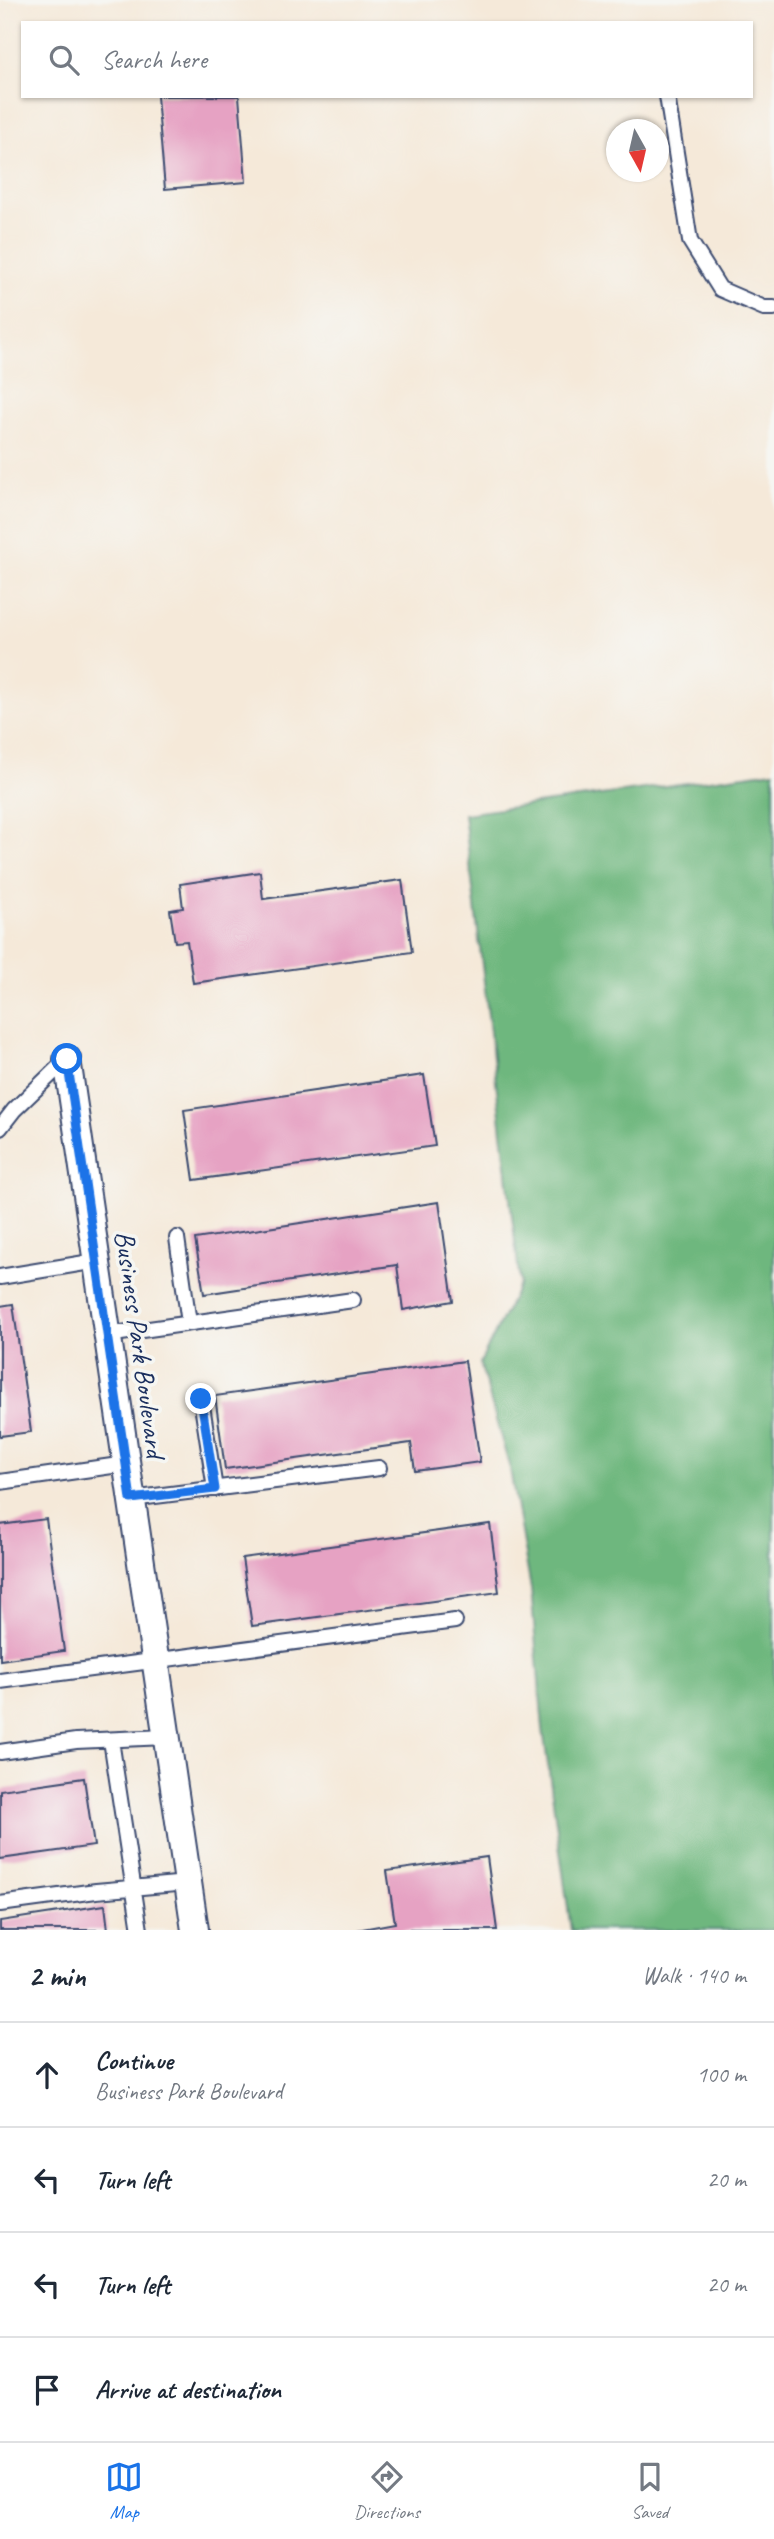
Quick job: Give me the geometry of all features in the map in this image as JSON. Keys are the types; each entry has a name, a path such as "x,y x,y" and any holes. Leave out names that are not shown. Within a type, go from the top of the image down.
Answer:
{"street":[{"name":"Business Park Boulevard","path":"67,1059 195,1930"}],"lane":[{"path":"667,98 690,241 720,289 764,308 774,308"},
{"path":"0,1128 7,1108 67,1059"},
{"path":"177,1238 189,1323"},
{"path":"0,1277 97,1261"},
{"path":"107,1335 353,1300"},
{"path":"201,1399 215,1489"},
{"path":"0,1482 126,1464"},
{"path":"131,1499 379,1468"},
{"path":"0,1681 455,1621"},
{"path":"0,1752 76,1741 166,1737"},
{"path":"111,1740 140,1930"},
{"path":"0,1903 188,1883"}],"green space":[{"path":"774,771 774,1930 571,1930 543,1729 531,1589 510,1469 480,1363 520,1283 464,814"}],"building":[{"path":"157,98 239,98 246,182 165,189"},
{"path":"260,872 263,899 402,880 412,952 193,983 187,941 175,942 170,910 183,908 180,884"},
{"path":"424,1075 435,1146 194,1180 184,1110"},
{"path":"439,1202 453,1301 403,1310 397,1265 204,1294 195,1239"},
{"path":"13,1304 31,1432 0,1436 0,1306"},
{"path":"465,1361 480,1462 415,1471 411,1443 225,1469 215,1396"},
{"path":"46,1519 64,1651 0,1660 0,1525"},
{"path":"490,1524 499,1592 252,1626 242,1558"},
{"path":"84,1778 94,1846 0,1859 0,1790"},
{"path":"487,1857 497,1930 357,1930 395,1923 387,1871"},
{"path":"105,1905 108,1930 0,1930 0,1921"}],"route":[{"path":"67,1059 131,1499 215,1489 201,1399"}]}
